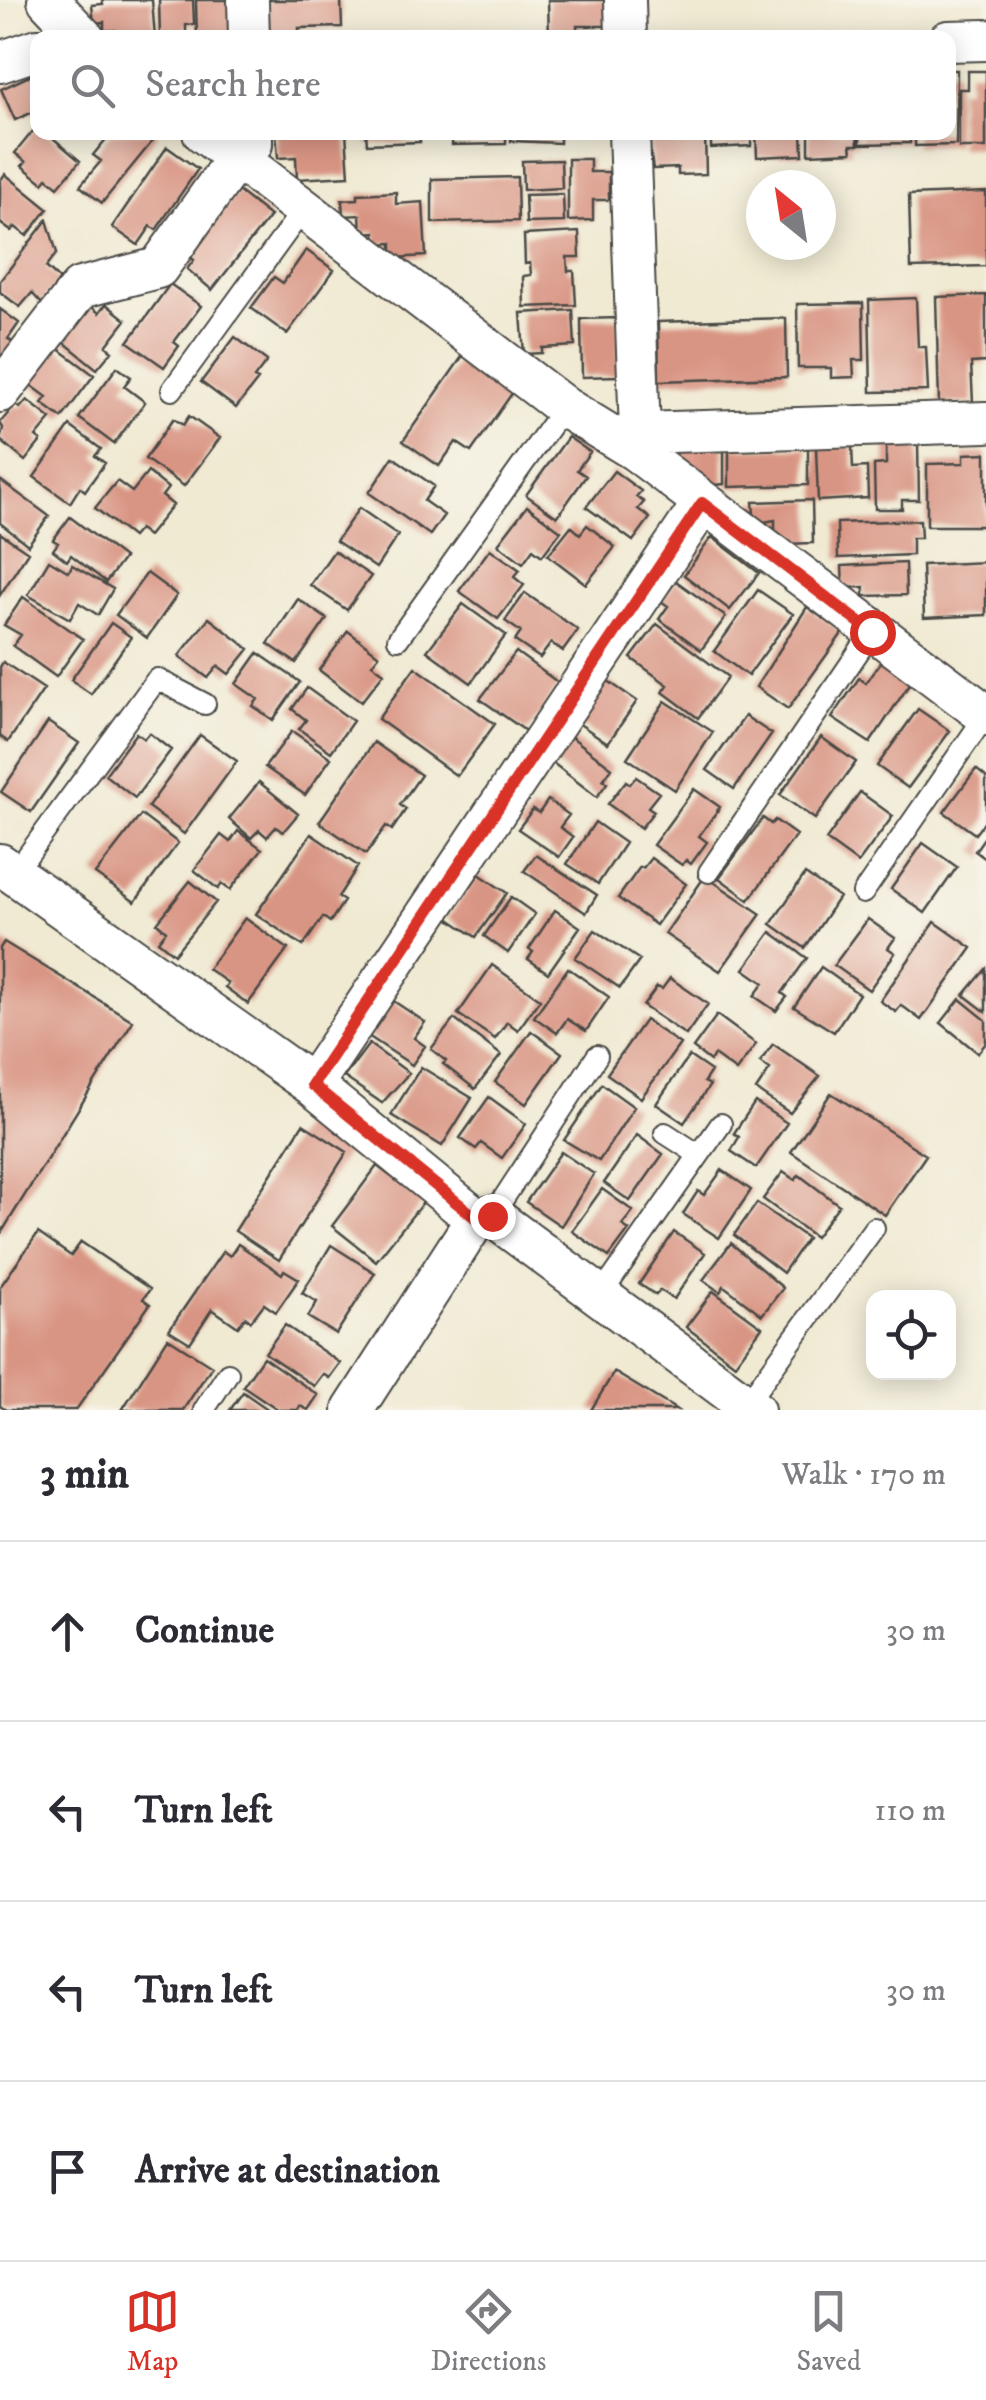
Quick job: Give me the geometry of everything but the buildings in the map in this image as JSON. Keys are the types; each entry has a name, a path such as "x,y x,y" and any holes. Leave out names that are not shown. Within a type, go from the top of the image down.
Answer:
{"street":[{"path":"48,0 74,30"},
{"path":"248,0 249,30"},
{"path":"625,0 626,30"},
{"path":"956,41 986,40"},
{"path":"0,62 30,52"},
{"path":"629,140 638,442"},
{"path":"0,392 80,288 158,268 243,146 302,211 564,407 638,442 702,503 986,715"},
{"path":"638,442 986,422"},
{"path":"312,1085 702,503"},
{"path":"7,869 312,1085 484,1217 600,1296 750,1407"},
{"path":"353,1410 484,1217"}],"lane":[{"path":"172,390 302,211"},
{"path":"398,640 564,407"},
{"path":"709,872 872,632"},
{"path":"7,869 157,679 205,704"},
{"path":"863,893 986,715"},
{"path":"484,1217 597,1056"},
{"path":"600,1296 721,1124"},
{"path":"665,1133 699,1154"},
{"path":"750,1407 874,1228"},
{"path":"204,1410 228,1373"}],"route":[{"path":"492,1216 476,1218 312,1085 702,503 872,632"}]}
